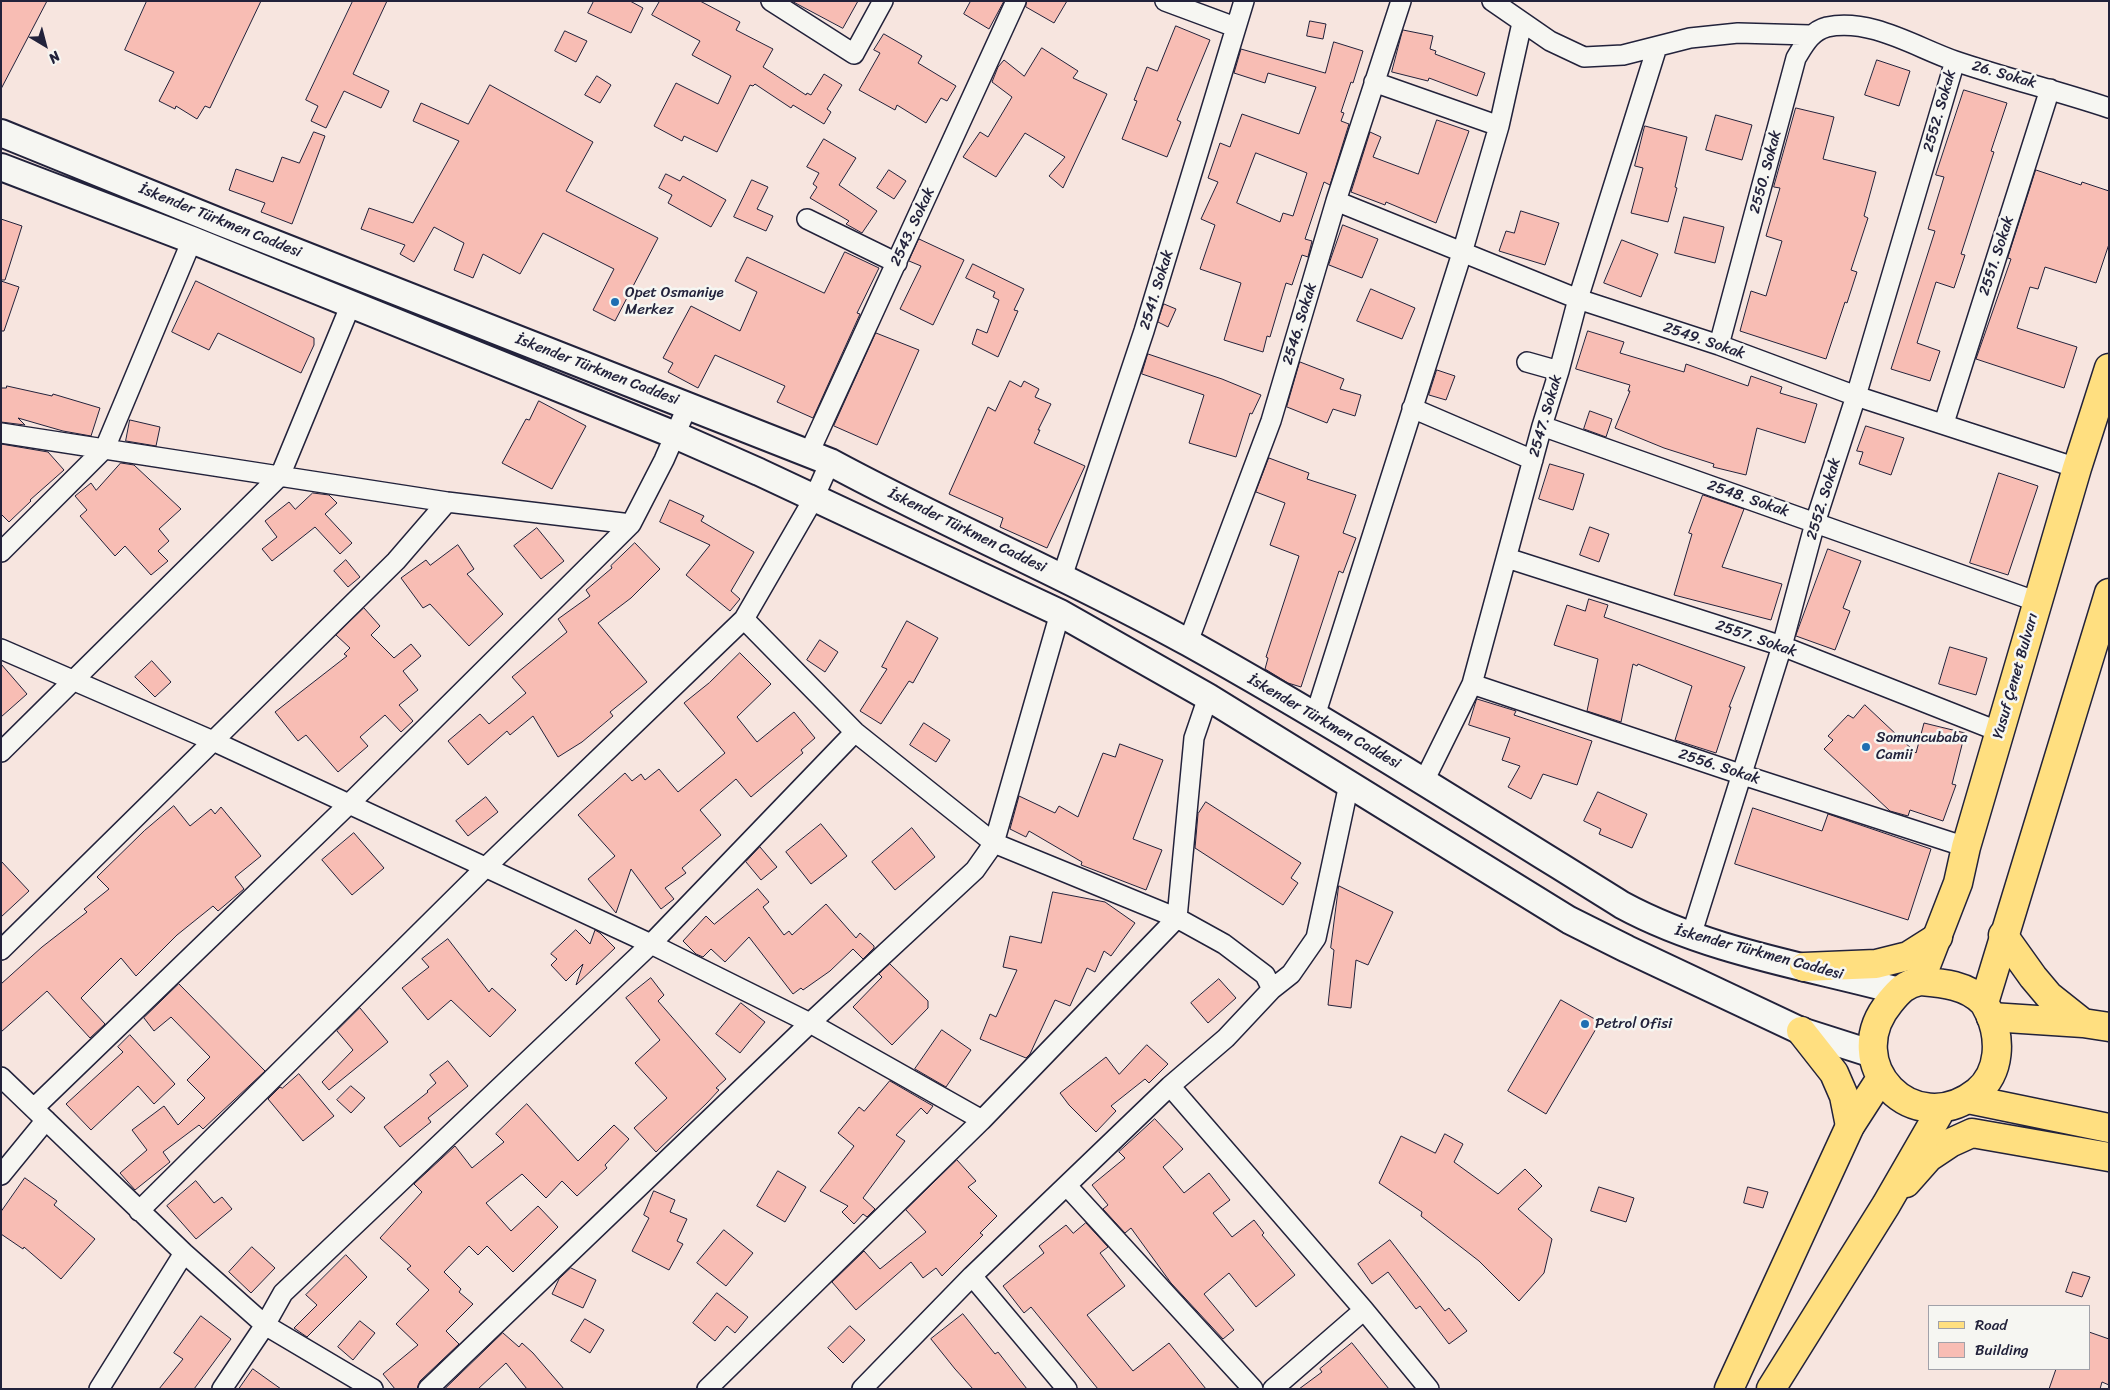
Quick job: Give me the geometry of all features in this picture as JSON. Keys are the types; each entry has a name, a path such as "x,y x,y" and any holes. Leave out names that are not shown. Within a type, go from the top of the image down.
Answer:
{"main road":[{"name":"İskender Türkmen Caddesi","path":"1,133 220,222 820,457 899,499 1062,576 1188,642 1424,781 1622,905 1651,921 1691,936 1804,967 1910,986"},
{"name":"İskender Türkmen Caddesi","path":"1,167 192,240 675,435 1060,613 1208,698 1569,920 1801,1032 1877,1066"},
{"name":"Yusuf Çenet Bulvarı","path":"1910,986 1938,937 1958,883 1966,847 2077,468 2109,368"},
{"path":"2109,593 2004,935 1988,1010 1996,1032 1998,1047 1996,1062 1990,1077 1980,1090 1968,1099 1942,1108 1920,1106 1901,1099 1890,1090 1877,1066 1872,1039 1882,1011 1910,986 1955,986 1988,1010 2109,1027"},
{"path":"2004,935 2033,977 2049,996 2082,1023"},
{"path":"1804,967 1876,964 1908,956 1938,937"},
{"path":"1801,1032 1834,1073 1844,1096 1850,1126"},
{"path":"1729,1389 1877,1066"},
{"path":"1968,1099 2109,1128"},
{"path":"1771,1389 1886,1205 1942,1108"},
{"path":"1886,1205 1928,1157 1950,1142 1972,1133 2109,1157"}],"street":[{"path":"770,1 854,54 882,1"},
{"name":"2543. Sokak","path":"139,1211 486,866 744,618 814,498 820,457 897,263 1016,1"},
{"path":"1165,1 1235,27"},
{"name":"2541. Sokak","path":"1062,576 1144,331 1244,1"},
{"name":"2546. Sokak","path":"1188,642 1271,421 1336,201 1401,1"},
{"path":"1492,1 1550,41 1584,56 1623,56 1690,38 1738,32 1810,35"},
{"path":"1315,716 1462,253 1499,126 1522,23"},
{"name":"26. Sokak","path":"1810,35 1824,28 1842,25 1879,31 1955,61 2109,108"},
{"name":"2550. Sokak","path":"1719,345 1796,58 1810,35"},
{"name":"2547. Sokak","path":"1424,781 1472,684 1542,426 1560,371 1578,299 1657,46"},
{"name":"2552. Sokak","path":"1691,936 1782,646 1816,523 1856,396 1955,61"},
{"path":"1374,82 1499,126"},
{"name":"2551. Sokak","path":"1944,423 2050,89"},
{"name":"2549. Sokak","path":"1336,201 1578,299 1719,345 1856,396 1944,423 2077,468"},
{"path":"808,219 897,263"},
{"path":"1,552 105,448 192,240"},
{"path":"1,752 280,476 351,304"},
{"path":"1527,362 1560,371"},
{"path":"1,1175 40,1114 631,524 688,405"},
{"path":"1412,408 1533,460"},
{"name":"2548. Sokak","path":"1542,426 2038,602"},
{"path":"1,433 447,502 631,524"},
{"path":"1,950 396,561 447,502"},
{"name":"2557. Sokak","path":"1507,558 1782,646 2000,732"},
{"path":"428,1389 810,1023 975,870 994,843 1060,613"},
{"path":"744,618 855,732 994,843 1177,918 1224,944 1258,969 1266,975 1272,989"},
{"path":"1,649 213,741 651,944 810,1023 982,1120"},
{"name":"2556. Sokak","path":"1472,684 1743,775 1966,847"},
{"path":"707,1389 982,1120 1177,918 1194,738 1208,698"},
{"path":"222,1389 265,1325 283,1293 651,944 855,732"},
{"path":"862,1389 972,1276 1068,1186 1170,1086 1226,1038 1272,989 1291,974 1316,938 1349,784"},
{"path":"1,1077 139,1211 265,1325 374,1389"},
{"path":"1170,1086 1364,1310 1429,1389"},
{"path":"1068,1186 1253,1389"},
{"path":"99,1389 184,1253"},
{"path":"972,1276 1067,1389"},
{"path":"1273,1389 1364,1310"}],"building":[{"path":"1,1 47,1 1,89"},
{"path":"147,1 261,1 210,108 205,106 197,119 176,106 175,109 159,101 174,72 125,50"},
{"path":"353,1 387,1 353,74 389,91 381,108 344,91 326,128 311,121 318,106 306,100"},
{"path":"594,1 630,1 643,8 631,33 588,13"},
{"path":"660,1 700,1 740,22 736,30 773,49 763,67 806,95 807,93 811,95 824,74 842,85 827,109 831,112 824,124 793,105 791,108 755,84 753,86 750,85 717,152 684,136 682,141 654,126 676,83 718,104 731,76 692,55 700,41 652,15"},
{"path":"792,1 858,1 843,28"},
{"path":"971,1 1004,1 989,29 964,14"},
{"path":"1027,1 1067,1 1054,23 1026,7"},
{"path":"1310,21 1326,24 1323,39 1307,36"},
{"path":"1176,26 1210,40 1177,120 1181,122 1167,157 1122,139 1137,101 1134,100 1147,67 1157,71"},
{"path":"1403,30 1433,36 1430,49 1436,51 1435,54 1485,73 1477,96 1429,78 1428,81 1392,72"},
{"path":"565,31 587,41 576,62 555,51"},
{"path":"884,34 922,56 918,63 956,86 947,101 941,98 926,123 897,105 895,110 859,90 880,53 874,50"},
{"path":"1334,42 1363,51 1341,112 1344,113 1341,121 1349,124 1330,185 1324,182 1305,239 1312,241 1308,257 1302,255 1292,285 1286,283 1270,337 1267,336 1263,352 1224,340 1241,283 1200,269 1215,225 1201,219 1218,182 1208,178 1220,143 1230,147 1242,114 1299,134 1316,87 1268,73 1265,83 1234,73 1241,49 1325,73","holes":["1256,153 1307,173 1293,216 1283,213 1280,222 1237,203"]},
{"path":"1042,48 1078,71 1073,78 1107,94 1063,188 1049,176 1065,157 1025,133 996,177 963,157 980,132 988,137 1012,97 992,82 998,67 1004,60 1024,76"},
{"path":"1877,60 1910,71 1899,106 1865,95"},
{"path":"597,76 611,85 600,103 585,95"},
{"path":"490,85 593,142 566,191 658,238 615,321 593,310 614,269 543,233 520,274 483,254 473,278 454,270 464,243 434,227 414,262 400,254 405,245 361,229 369,208 413,223 459,141 413,121 421,103 468,124"},
{"path":"1964,90 2007,103 1991,151 1994,152 1961,254 1965,255 1954,288 1936,282 1917,343 1940,351 1930,381 1891,369 1935,231 1928,229 1944,177 1936,175"},
{"path":"1796,108 1834,117 1823,159 1876,172 1864,216 1868,218 1851,270 1857,272 1826,359 1740,331 1751,291 1766,296 1782,241 1766,236 1780,188 1774,187"},
{"path":"1716,115 1752,125 1742,160 1706,150"},
{"path":"1437,120 1469,131 1436,223 1386,202 1385,205 1351,192 1370,132 1381,137 1373,157 1418,174"},
{"path":"1645,126 1687,137 1668,222 1631,213 1643,168 1635,166"},
{"path":"314,132 325,136 292,224 261,212 265,203 229,190 236,169 273,182 282,157 299,163"},
{"path":"824,139 856,158 839,185 877,211 862,233 846,224 849,221 810,198 817,187 813,184 819,173 807,167"},
{"path":"889,170 906,181 894,199 877,188"},
{"path":"2036,170 2081,185 2082,182 2109,191 2109,244 2096,283 2045,267 2038,289 2030,287 2017,328 2077,347 2064,388 1976,359 2011,259 2008,258"},
{"path":"666,174 680,181 683,176 726,200 711,227 668,203 672,195 659,188"},
{"path":"752,180 768,187 757,209 773,216 766,231 734,217"},
{"path":"1521,211 1559,223 1545,265 1499,251 1506,231 1514,233"},
{"path":"1684,217 1724,227 1715,263 1675,253"},
{"path":"1,219 22,226 5,280 1,280"},
{"path":"1343,225 1378,239 1362,278 1329,265"},
{"path":"919,239 964,260 933,325 900,309 921,266 909,261"},
{"path":"1622,240 1658,254 1641,297 1604,283"},
{"path":"845,252 879,268 857,313 860,314 813,418 777,402 785,386 715,355 698,388 668,372 673,363 663,358 691,306 740,331 757,292 735,281 747,257 824,293"},
{"path":"973,264 1024,289 1014,310 1018,311 998,357 972,344 977,329 987,333 999,300 993,297 995,292 966,278"},
{"path":"1,281 19,287 4,331 1,331"},
{"path":"196,281 314,338 314,345 301,373 218,333 209,350 172,332"},
{"path":"1371,289 1415,308 1402,339 1357,321"},
{"path":"1164,304 1176,309 1168,327 1158,322"},
{"path":"1588,331 1624,342 1620,353 1684,372 1686,364 1748,386 1751,376 1782,387 1780,393 1817,404 1805,443 1757,428 1746,475 1713,467 1714,464 1664,448 1615,428 1630,391 1628,391 1630,385 1576,369"},
{"path":"876,333 919,350 877,445 834,426"},
{"path":"1148,354 1222,379 1261,395 1252,414 1250,413 1236,457 1189,443 1204,395 1142,374"},
{"path":"1300,362 1344,379 1340,389 1361,395 1355,416 1333,409 1327,423 1287,407"},
{"path":"1437,370 1455,376 1446,400 1429,395"},
{"path":"1010,381 1021,387 1024,381 1039,389 1035,397 1051,404 1038,430 1040,430 1034,443 1085,466 1047,548 1000,527 1003,518 949,494 988,407 995,411"},
{"path":"7,386 52,396 53,394 100,408 91,436 63,431 18,418 25,425 1,422 1,388 6,388"},
{"path":"539,401 586,426 552,489 502,463 526,419 529,420"},
{"path":"1590,411 1612,419 1606,437 1584,429"},
{"path":"130,420 160,427 156,446 126,441"},
{"path":"1866,426 1904,438 1891,475 1859,464 1863,452 1857,451"},
{"path":"1,444 48,452 64,470 30,500 9,522 1,514"},
{"path":"1269,458 1309,473 1307,479 1356,495 1343,533 1356,538 1343,573 1339,571 1301,687 1288,683 1265,669 1268,658 1266,657 1299,556 1270,545 1285,503 1256,492"},
{"path":"121,463 134,465 181,509 159,529 169,541 158,551 168,561 151,575 125,546 115,556 80,516 87,510 75,496 91,483 96,490"},
{"path":"1550,464 1584,474 1573,510 1539,499"},
{"path":"1999,473 2038,486 2008,575 1970,563"},
{"path":"313,493 329,495 337,503 325,514 352,543 340,554 315,527 272,561 262,549 277,537 265,521 289,502 295,509"},
{"path":"1703,495 1744,509 1722,567 1782,584 1771,620 1674,595 1692,534 1689,533"},
{"path":"670,500 704,516 701,521 754,552 731,591 740,599 730,611 686,575 710,545 660,522"},
{"path":"1590,527 1609,534 1599,562 1580,555"},
{"path":"537,528 564,561 541,579 514,546"},
{"path":"635,543 660,569 631,598 598,623 647,682 610,712 613,716 582,742 558,757 533,716 510,735 507,731 468,765 448,741 480,714 489,724 526,693 512,677 567,632 558,619 590,596 586,590 612,568 611,566"},
{"path":"458,545 474,569 467,574 503,614 469,646 430,604 423,608 401,578 426,560 430,565"},
{"path":"1828,549 1861,561 1843,608 1850,611 1835,650 1796,636"},
{"path":"346,560 360,577 348,587 334,571"},
{"path":"1589,599 1608,605 1604,617 1745,667 1729,707 1731,707 1716,753 1675,740 1692,686 1638,664 1637,666 1633,664 1621,722 1587,711 1598,659 1554,645 1567,605 1585,611"},
{"path":"364,608 380,626 371,635 394,658 411,644 421,656 403,671 418,690 399,705 413,721 401,732 385,715 360,737 368,746 338,772 306,735 298,741 275,712 347,656 344,654 350,648 336,635"},
{"path":"907,621 938,638 913,683 909,681 881,724 860,711 887,669 882,667"},
{"path":"820,640 838,652 825,672 807,660"},
{"path":"1950,647 1987,658 1976,695 1939,684"},
{"path":"740,653 771,684 737,717 757,742 794,712 815,738 801,750 803,753 751,797 736,779 700,810 721,835 682,868 686,873 665,888 674,899 661,909 631,869 616,913 588,879 615,856 578,815 625,773 632,781 641,774 645,780 659,769 678,792 725,753 684,703 709,683"},
{"path":"152,661 171,682 155,697 135,677"},
{"path":"1,664 27,694 1,717"},
{"path":"1477,699 1516,711 1514,715 1592,741 1577,785 1543,774 1531,799 1508,787 1520,766 1502,760 1510,738 1469,725"},
{"path":"1865,705 1916,753 1924,723 1965,733 1952,784 1956,785 1943,821 1910,810 1908,816 1890,811 1824,749 1833,740 1828,736 1848,715 1853,718"},
{"path":"924,723 950,740 936,762 910,745"},
{"path":"1120,744 1163,760 1133,839 1162,850 1146,890 1081,865 1082,862 1029,831 1026,837 1010,829 1019,796 1055,813 1059,806 1078,817 1103,753 1115,757"},
{"path":"1598,792 1647,814 1632,848 1599,834 1601,829 1584,821"},
{"path":"486,797 498,812 468,836 456,821"},
{"path":"1206,802 1301,863 1291,878 1298,883 1283,905 1195,848 1198,814"},
{"path":"174,806 190,826 211,809 215,814 221,807 261,856 235,877 244,889 218,911 213,906 177,935 136,976 121,958 81,998 105,1024 90,1038 47,991 1,1032 1,984 42,947 87,912 84,909 109,889 97,877 144,831"},
{"path":"1753,808 1822,831 1828,814 1931,849 1908,920 1735,864"},
{"path":"821,824 847,856 811,884 786,852"},
{"path":"912,828 935,857 895,890 872,862"},
{"path":"354,833 384,868 352,895 322,860"},
{"path":"760,847 777,867 761,880 746,862"},
{"path":"1,861 29,891 1,917"},
{"path":"1339,886 1393,912 1368,965 1356,960 1351,1008 1328,1005 1334,950 1331,948"},
{"path":"758,889 769,902 763,907 784,935 789,931 792,935 826,904 856,938 860,933 874,948 863,959 853,949 830,971 803,990 801,988 793,994 749,937 725,962 711,949 703,957 696,954 683,941 706,916 714,924"},
{"path":"1053,892 1105,902 1135,923 1111,956 1104,951 1095,972 1087,968 1070,1006 1055,1000 1030,1054 1026,1058 980,1039 990,1014 996,1017 1017,970 1003,967 1010,936 1041,943"},
{"path":"576,930 590,944 595,930 615,948 576,985 583,964 566,981 551,965 557,959 551,954"},
{"path":"448,939 489,992 492,988 516,1010 490,1037 451,1000 428,1020 402,988 429,967 422,959"},
{"path":"890,964 928,1001 928,1008 892,1045 853,1007 882,977 879,974"},
{"path":"651,978 664,995 658,1001 726,1079 716,1088 719,1090 707,1103 656,1152 634,1128 667,1098 635,1063 660,1040 626,998"},
{"path":"1219,979 1236,998 1208,1023 1191,1003"},
{"path":"179,984 265,1071 203,1129 199,1125 163,1152 170,1162 135,1190 120,1173 147,1150 132,1130 164,1106 178,1125 205,1098 187,1080 210,1057 171,1017 154,1031 144,1018"},
{"path":"1561,1000 1600,1022 1546,1114 1508,1091"},
{"path":"741,1003 765,1022 740,1053 716,1034"},
{"path":"360,1008 388,1042 329,1090 322,1082 353,1050 337,1031"},
{"path":"942,1030 971,1050 946,1087 915,1069"},
{"path":"130,1035 175,1084 154,1104 138,1086 91,1130 66,1104 123,1052 118,1047"},
{"path":"1147,1045 1168,1064 1149,1083 1145,1079 1111,1106 1116,1111 1096,1132 1069,1105 1060,1093 1106,1057 1119,1074"},
{"path":"448,1061 468,1086 428,1118 431,1122 400,1147 384,1127 428,1092 436,1083 430,1075"},
{"path":"299,1074 334,1116 303,1141 268,1099 280,1087 282,1088"},
{"path":"890,1081 933,1106 927,1114 921,1108 896,1135 905,1141 863,1198 875,1209 867,1217 863,1214 854,1224 842,1212 848,1206 820,1191 854,1146 838,1133 859,1107 864,1111"},
{"path":"351,1086 365,1098 351,1113 337,1100"},
{"path":"527,1104 578,1161 614,1125 629,1139 605,1165 607,1168 577,1196 562,1181 546,1198 522,1174 486,1203 511,1231 538,1206 558,1227 513,1272 487,1246 478,1255 469,1246 444,1272 461,1289 459,1292 473,1304 446,1331 459,1344 420,1381 417,1389 395,1389 383,1374 418,1345 396,1324 429,1290 407,1269 411,1266 380,1238 422,1192 414,1184 455,1146 472,1168 504,1142 496,1134"},
{"path":"1155,1119 1183,1149 1163,1167 1184,1193 1209,1173 1230,1200 1213,1213 1232,1237 1254,1220 1264,1233 1262,1235 1295,1275 1256,1307 1229,1273 1204,1294 1234,1330 1223,1339 1171,1283 1131,1228 1125,1233 1103,1209 1108,1205 1092,1185 1125,1158 1119,1152"},
{"path":"1445,1134 1463,1144 1454,1162 1498,1194 1525,1169 1542,1186 1518,1209 1552,1239 1544,1273 1519,1301 1479,1261 1421,1216 1422,1212 1379,1183 1401,1136 1435,1153"},
{"path":"957,1160 976,1181 968,1187 997,1216 980,1233 983,1235 942,1276 936,1268 923,1278 911,1262 856,1310 832,1282 864,1251 880,1269 926,1232 906,1210"},
{"path":"778,1171 806,1187 785,1222 757,1206"},
{"path":"25,1178 57,1201 54,1205 95,1239 61,1279 24,1247 23,1249 1,1234 1,1212"},
{"path":"196,1181 214,1203 222,1197 232,1209 196,1239 167,1206"},
{"path":"1599,1187 1634,1198 1626,1222 1591,1211"},
{"path":"1748,1187 1768,1192 1763,1208 1744,1203"},
{"path":"654,1191 675,1200 670,1212 687,1219 677,1241 683,1244 669,1270 632,1251 649,1218 644,1215"},
{"path":"1086,1223 1108,1247 1100,1253 1125,1286 1087,1315 1133,1371 1169,1343 1206,1389 1098,1389 1031,1307 1024,1313 1003,1286 1044,1253 1039,1246 1066,1225 1073,1233"},
{"path":"724,1230 753,1253 726,1286 697,1263"},
{"path":"1390,1240 1445,1311 1449,1308 1467,1331 1449,1344 1420,1306 1416,1309 1388,1272 1372,1284 1358,1264"},
{"path":"252,1247 275,1268 251,1293 229,1272"},
{"path":"346,1255 367,1277 307,1337 294,1328 317,1305 306,1295"},
{"path":"571,1268 596,1280 583,1308 552,1294 559,1279"},
{"path":"2073,1272 2090,1277 2082,1297 2066,1292"},
{"path":"717,1293 748,1317 735,1333 727,1326 715,1341 693,1323"},
{"path":"963,1314 995,1354 998,1352 1027,1389 973,1389 955,1369 931,1339"},
{"path":"201,1316 231,1339 194,1389 159,1389 183,1359 174,1353"},
{"path":"585,1319 604,1330 590,1353 571,1341"},
{"path":"360,1321 375,1333 353,1360 338,1347"},
{"path":"850,1326 865,1340 843,1363 828,1348"},
{"path":"2090,1332 2109,1339 2109,1385 2102,1382 2100,1389 2049,1389 2056,1370 2090,1370"},
{"path":"503,1333 519,1347 522,1343 533,1353 564,1389 527,1389 506,1363 478,1389 445,1389"},
{"path":"1352,1343 1389,1389 1299,1389 1322,1372 1320,1369"},
{"path":"253,1369 281,1389 239,1389"}],"place":[{"name":"Opet Osmaniye Merkez","path":"615,302"},
{"name":"Somuncubaba Camii","path":"1866,747"},
{"name":"Petrol Ofisi","path":"1585,1024"}]}
